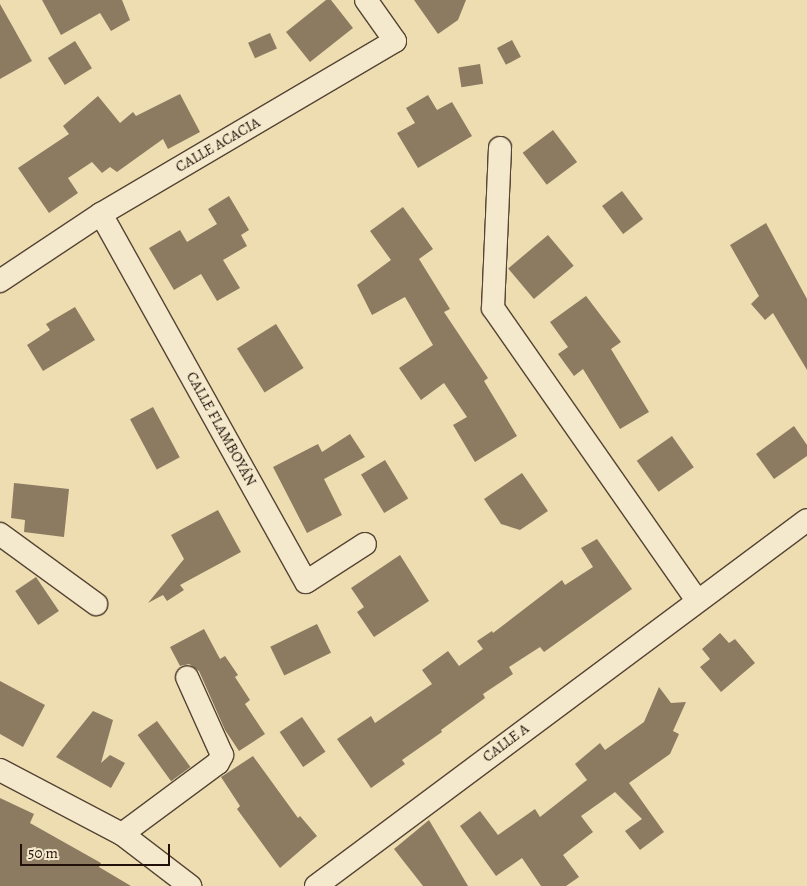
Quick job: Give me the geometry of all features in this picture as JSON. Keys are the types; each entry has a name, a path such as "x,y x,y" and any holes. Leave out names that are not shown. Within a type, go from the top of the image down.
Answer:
{"street":[{"name":"CALLE ACACIA","path":"0,281 101,214 395,41 366,0"},
{"path":"500,148 493,308 697,600"},
{"name":"CALLE FLAMBOYÁN","path":"101,214 306,582 365,544"},
{"name":"CALLE A","path":"316,886 697,600 807,520"},
{"path":"0,534 96,604"},
{"path":"122,834 218,763 222,755 187,677"},
{"path":"0,770 122,834 190,886"}],"building":[{"path":"42,0 122,0 130,20 111,31 100,13 61,35"},
{"path":"326,0 331,0 353,28 310,62 286,32"},
{"path":"414,0 466,0 458,20 438,34"},
{"path":"0,4 32,61 0,79"},
{"path":"270,33 277,49 255,58 248,43"},
{"path":"512,40 521,57 506,65 497,48"},
{"path":"75,41 92,68 65,85 48,58"},
{"path":"480,64 483,84 461,87 458,67"},
{"path":"180,94 200,132 168,149 163,139 117,172 110,167 102,173 92,162 68,178 78,193 49,213 18,168 69,134 63,126 98,96 120,123 133,112 136,116"},
{"path":"428,95 437,110 452,102 472,136 418,168 397,133 415,123 406,108"},
{"path":"553,130 577,162 547,185 523,153"},
{"path":"622,191 643,219 623,234 602,206"},
{"path":"229,196 249,230 241,235 247,246 223,260 240,288 217,301 201,274 174,290 149,248 180,230 187,242 217,224 208,209"},
{"path":"403,207 433,249 419,259 450,309 444,312 488,378 484,381 517,436 475,462 453,425 467,417 444,383 421,400 399,368 433,345 405,297 372,315 357,285 391,260 370,231"},
{"path":"766,223 807,299 807,370 773,313 765,320 751,304 759,296 730,245"},
{"path":"548,235 574,266 534,299 508,268"},
{"path":"586,296 621,342 611,349 649,412 620,429 583,369 574,376 558,354 568,347 550,322"},
{"path":"75,307 95,340 43,371 27,345 50,330 46,324"},
{"path":"276,324 304,368 265,392 237,348"},
{"path":"153,407 180,457 157,470 130,419"},
{"path":"794,426 807,445 807,456 774,479 756,454"},
{"path":"350,434 365,457 324,479 342,515 307,533 273,467 318,444 322,452"},
{"path":"672,436 694,467 659,492 637,461"},
{"path":"385,460 408,499 384,513 361,474"},
{"path":"522,473 548,511 520,530 501,524 484,499"},
{"path":"14,483 69,489 64,537 24,532 25,520 11,518"},
{"path":"218,510 241,552 180,585 184,590 167,601 163,595 148,603 184,559 171,535"},
{"path":"597,539 632,589 544,652 540,647 509,667 513,674 483,694 485,698 441,730 442,732 402,760 405,764 371,788 337,739 371,716 375,723 432,684 422,670 448,651 459,666 483,649 477,641 492,631 493,633 562,580 565,585 593,567 581,548"},
{"path":"400,555 429,601 374,637 357,612 364,607 351,588"},
{"path":"36,577 59,611 38,625 15,591"},
{"path":"317,624 331,653 284,676 270,647"},
{"path":"204,629 220,659 225,656 238,675 235,677 250,700 245,704 265,734 239,751 225,730 199,671 189,664 180,666 170,647"},
{"path":"720,633 729,643 735,639 755,663 721,692 700,667 710,659 702,649"},
{"path":"0,681 45,705 23,747 0,734"},
{"path":"659,687 671,703 686,702 673,731 679,734 670,754 629,783 664,832 640,850 625,831 642,819 615,792 581,816 593,832 563,855 579,877 566,886 541,886 522,858 496,876 460,826 480,811 498,835 535,809 540,817 587,780 575,764 600,743 605,750 644,722"},
{"path":"93,711 113,720 101,763 110,755 125,763 111,788 56,757"},
{"path":"302,717 325,752 303,767 280,732"},
{"path":"157,721 191,767 171,781 138,735"},
{"path":"253,756 298,818 300,816 317,836 280,868 237,809 240,806 221,777"},
{"path":"0,798 34,814 30,823 101,863 99,867 131,886 0,886"},
{"path":"429,820 468,886 423,886 394,849"}]}
